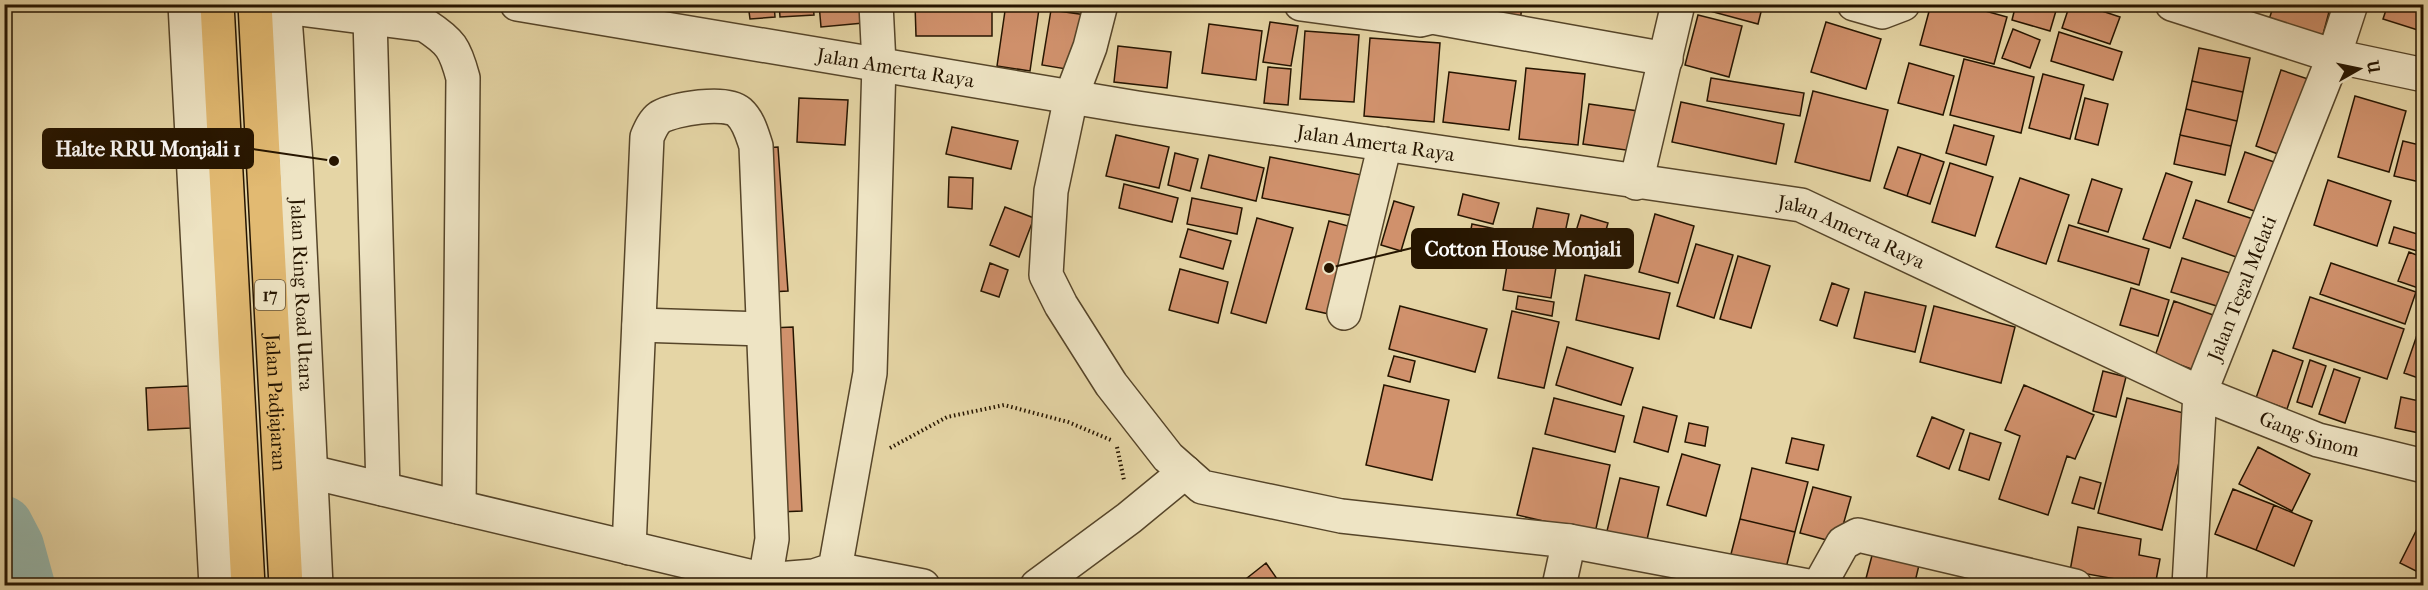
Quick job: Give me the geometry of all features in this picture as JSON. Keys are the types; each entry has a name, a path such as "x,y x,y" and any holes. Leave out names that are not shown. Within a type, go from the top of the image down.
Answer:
{"highway":[{"name":"Jalan Padjajaran","path":"217,4 248,585"},
{"name":"Jalan Padjajaran","path":"274,5 286,585"}],"street":[{"path":"185,4 216,585"},
{"name":"Jalan Amerta Raya","path":"517,4 1071,97 1636,183 1801,205 2200,393"},
{"path":"835,569 870,373 879,64 876,4"},
{"path":"1101,4 1090,47 1071,97 1051,191 1046,275 1061,305 1111,384 1168,457 1202,487 1341,516 1569,541 1808,585"},
{"path":"1301,4 1420,20 1434,11 1666,59"},
{"path":"1636,183 1678,4"},
{"path":"1854,4 1882,12 1903,4"},
{"name":"Jalan Tegal Melati","path":"2189,585 2200,393 2334,56 2351,4"},
{"path":"274,5 425,25 444,37 457,54 463,78 459,507"},
{"name":"Jalan Ring Road Utara","path":"274,5 296,163 316,585"},
{"path":"2192,8 2334,56 2424,75"},
{"path":"370,18 383,489"},
{"path":"629,548 647,136 658,118 687,108 712,107 737,110 747,121 756,146 772,539 765,580"},
{"path":"1344,314 1385,144"},
{"path":"639,326 763,329"},
{"name":"Gang Sinom","path":"2200,393 2318,440 2424,466"},
{"path":"311,472 765,580 814,576 835,569 923,585"},
{"path":"1036,585 1129,518 1185,472"},
{"path":"1819,585 1843,543 1858,535 2075,585"},
{"path":"1558,585 1569,541"}],"path":[{"path":"853,469 947,417 1004,405 1068,422 1116,441 1129,518"}],"building":[{"path":"748,4 774,4 775,17 750,19"},
{"path":"779,4 813,4 814,15 780,17"},
{"path":"819,4 873,4 874,22 821,27"},
{"path":"915,4 992,4 992,36 916,36"},
{"path":"1006,4 1039,9 1030,71 997,66"},
{"path":"1467,4 1522,4 1520,24 1466,17"},
{"path":"1707,4 1763,4 1758,24 1706,10"},
{"path":"1931,4 1960,4 2007,17 1994,64 1920,45"},
{"path":"2016,4 2058,4 2050,31 2012,20"},
{"path":"2070,4 2081,4 2120,17 2110,44 2062,28"},
{"path":"2274,4 2305,4 2329,12 2321,42 2267,26"},
{"path":"2388,4 2424,4 2424,32 2383,19"},
{"path":"1051,10 1086,15 1078,71 1042,65"},
{"path":"1698,15 1742,26 1729,77 1685,65"},
{"path":"1270,22 1298,26 1291,66 1263,62"},
{"path":"1826,22 1881,39 1866,89 1811,72"},
{"path":"1209,24 1262,31 1256,80 1202,73"},
{"path":"2013,29 2040,40 2030,68 2002,58"},
{"path":"1305,31 1359,35 1354,102 1300,99"},
{"path":"2059,32 2122,52 2113,80 2051,61"},
{"path":"1370,38 1440,43 1434,122 1364,116"},
{"path":"1118,46 1171,52 1167,88 1114,82"},
{"path":"2199,48 2250,58 2243,92 2192,81"},
{"path":"1964,59 2034,77 2021,133 1950,115"},
{"path":"1909,63 1954,76 1943,115 1898,103"},
{"path":"1268,67 1291,69 1288,105 1264,103"},
{"path":"1526,68 1585,74 1578,145 1519,139"},
{"path":"2281,70 2314,81 2289,158 2256,146"},
{"path":"1449,72 1516,81 1509,130 1443,122"},
{"path":"2043,74 2084,85 2070,139 2029,128"},
{"path":"1711,78 1804,93 1800,116 1707,101"},
{"path":"2192,81 2243,92 2237,121 2186,109"},
{"path":"1813,91 1888,110 1870,181 1795,162"},
{"path":"2355,96 2406,111 2389,172 2338,157"},
{"path":"799,98 848,100 845,145 797,142"},
{"path":"2085,98 2108,104 2098,145 2075,139"},
{"path":"1681,102 1784,124 1776,164 1672,142"},
{"path":"1589,104 1638,111 1633,151 1583,144"},
{"path":"2186,109 2237,121 2231,146 2180,135"},
{"path":"2424,118 2424,140 2418,138"},
{"path":"1954,125 1994,136 1986,165 1946,153"},
{"path":"952,127 1018,141 1011,169 946,154"},
{"path":"1116,135 1169,147 1159,188 1106,176"},
{"path":"2180,135 2231,146 2225,175 2174,164"},
{"path":"2403,141 2424,146 2424,183 2394,176"},
{"path":"778,147 788,291 770,292 760,148"},
{"path":"1898,147 1921,154 1907,196 1884,188"},
{"path":"2245,152 2286,166 2269,216 2228,202"},
{"path":"1175,153 1198,159 1190,191 1168,185"},
{"path":"1921,154 1944,162 1930,204 1907,196"},
{"path":"1209,155 1264,168 1256,201 1201,188"},
{"path":"1270,157 1372,177 1364,218 1262,198"},
{"path":"1950,163 1993,177 1975,236 1932,222"},
{"path":"2166,173 2192,182 2170,248 2143,239"},
{"path":"949,177 973,178 972,209 948,207"},
{"path":"2020,178 2069,195 2046,264 1996,247"},
{"path":"2092,179 2122,189 2108,232 2078,223"},
{"path":"2328,180 2391,201 2377,246 2314,225"},
{"path":"1124,184 1178,198 1172,222 1119,208"},
{"path":"1463,194 1499,203 1493,224 1458,215"},
{"path":"1192,198 1242,208 1237,234 1187,224"},
{"path":"2196,200 2253,219 2239,258 2183,238"},
{"path":"1394,201 1414,207 1401,251 1381,245"},
{"path":"1005,207 1034,218 1019,257 990,245"},
{"path":"1537,208 1569,214 1559,261 1527,255"},
{"path":"1655,214 1694,226 1678,283 1639,272"},
{"path":"1581,215 1608,223 1596,265 1568,257"},
{"path":"1257,218 1293,228 1266,323 1231,313"},
{"path":"1329,221 1352,227 1329,314 1306,309"},
{"path":"1472,224 1510,232 1505,253 1468,244"},
{"path":"2069,225 2149,249 2139,285 2058,261"},
{"path":"2394,227 2424,236 2424,253 2389,243"},
{"path":"1188,229 1231,241 1223,269 1180,257"},
{"path":"1696,244 1733,255 1714,318 1677,306"},
{"path":"2409,252 2424,258 2424,290 2398,281"},
{"path":"1738,256 1770,266 1751,328 1720,319"},
{"path":"2182,258 2230,273 2220,307 2171,292"},
{"path":"1508,259 1556,267 1551,298 1503,290"},
{"path":"990,263 1008,270 999,297 981,291"},
{"path":"2331,263 2416,292 2405,324 2320,294"},
{"path":"1180,269 1228,282 1218,323 1169,310"},
{"path":"1585,275 1670,293 1659,339 1576,320"},
{"path":"1832,283 1849,289 1837,326 1820,320"},
{"path":"2131,288 2169,300 2158,336 2120,325"},
{"path":"1865,292 1926,306 1915,352 1854,338"},
{"path":"1518,296 1554,302 1552,316 1516,309"},
{"path":"2310,297 2404,329 2387,379 2293,348"},
{"path":"2174,301 2216,316 2197,371 2155,356"},
{"path":"1400,306 1487,329 1475,372 1389,349"},
{"path":"1934,306 2015,327 2001,383 1920,362"},
{"path":"1512,311 1559,322 1544,388 1498,378"},
{"path":"793,327 802,511 779,512 770,328"},
{"path":"2417,335 2424,338 2424,380 2404,373"},
{"path":"1567,347 1633,368 1621,405 1556,385"},
{"path":"2273,350 2303,361 2287,409 2256,398"},
{"path":"1394,356 1415,361 1410,382 1388,376"},
{"path":"2310,360 2326,366 2312,407 2297,402"},
{"path":"2334,369 2360,378 2345,423 2319,414"},
{"path":"2103,371 2126,377 2116,417 2093,411"},
{"path":"1384,385 1449,400 1432,480 1366,465"},
{"path":"2024,385 2094,415 2075,459 2067,456 2048,515 1999,499 2020,436 2005,430"},
{"path":"189,386 191,428 148,430 146,388"},
{"path":"2401,397 2424,402 2424,434 2395,428"},
{"path":"1554,398 1624,416 1615,452 1545,434"},
{"path":"2127,398 2191,415 2162,530 2098,513"},
{"path":"1643,407 1677,416 1668,452 1634,442"},
{"path":"1932,417 1964,430 1949,469 1917,456"},
{"path":"1689,423 1708,427 1705,446 1685,442"},
{"path":"1970,433 2001,443 1989,480 1959,470"},
{"path":"1792,438 1824,445 1818,470 1786,463"},
{"path":"2258,447 2310,474 2292,511 2239,484"},
{"path":"1533,448 1610,465 1595,533 1517,515"},
{"path":"1682,454 1720,465 1706,516 1667,505"},
{"path":"1752,468 1808,482 1795,532 1740,519"},
{"path":"2080,477 2101,483 2094,509 2072,503"},
{"path":"1620,478 1659,487 1646,544 1606,535"},
{"path":"1813,487 1851,497 1838,543 1800,533"},
{"path":"2233,489 2274,505 2256,550 2215,534"},
{"path":"2274,505 2312,521 2294,566 2256,550"},
{"path":"2424,515 2424,575 2400,563"},
{"path":"1740,519 1795,532 1785,572 1730,558"},
{"path":"2078,527 2141,539 2139,555 2160,559 2155,586 2070,571"},
{"path":"1874,548 1920,561 1914,586 1864,586"},
{"path":"1266,563 1282,586 1237,586"}],"waterway":[{"path":"4,525 15,546 26,586"}],"place":[{"name":"Halte RRU Monjali 1","path":"334,161"},
{"name":"Cotton House Monjali","path":"1329,268"}]}
